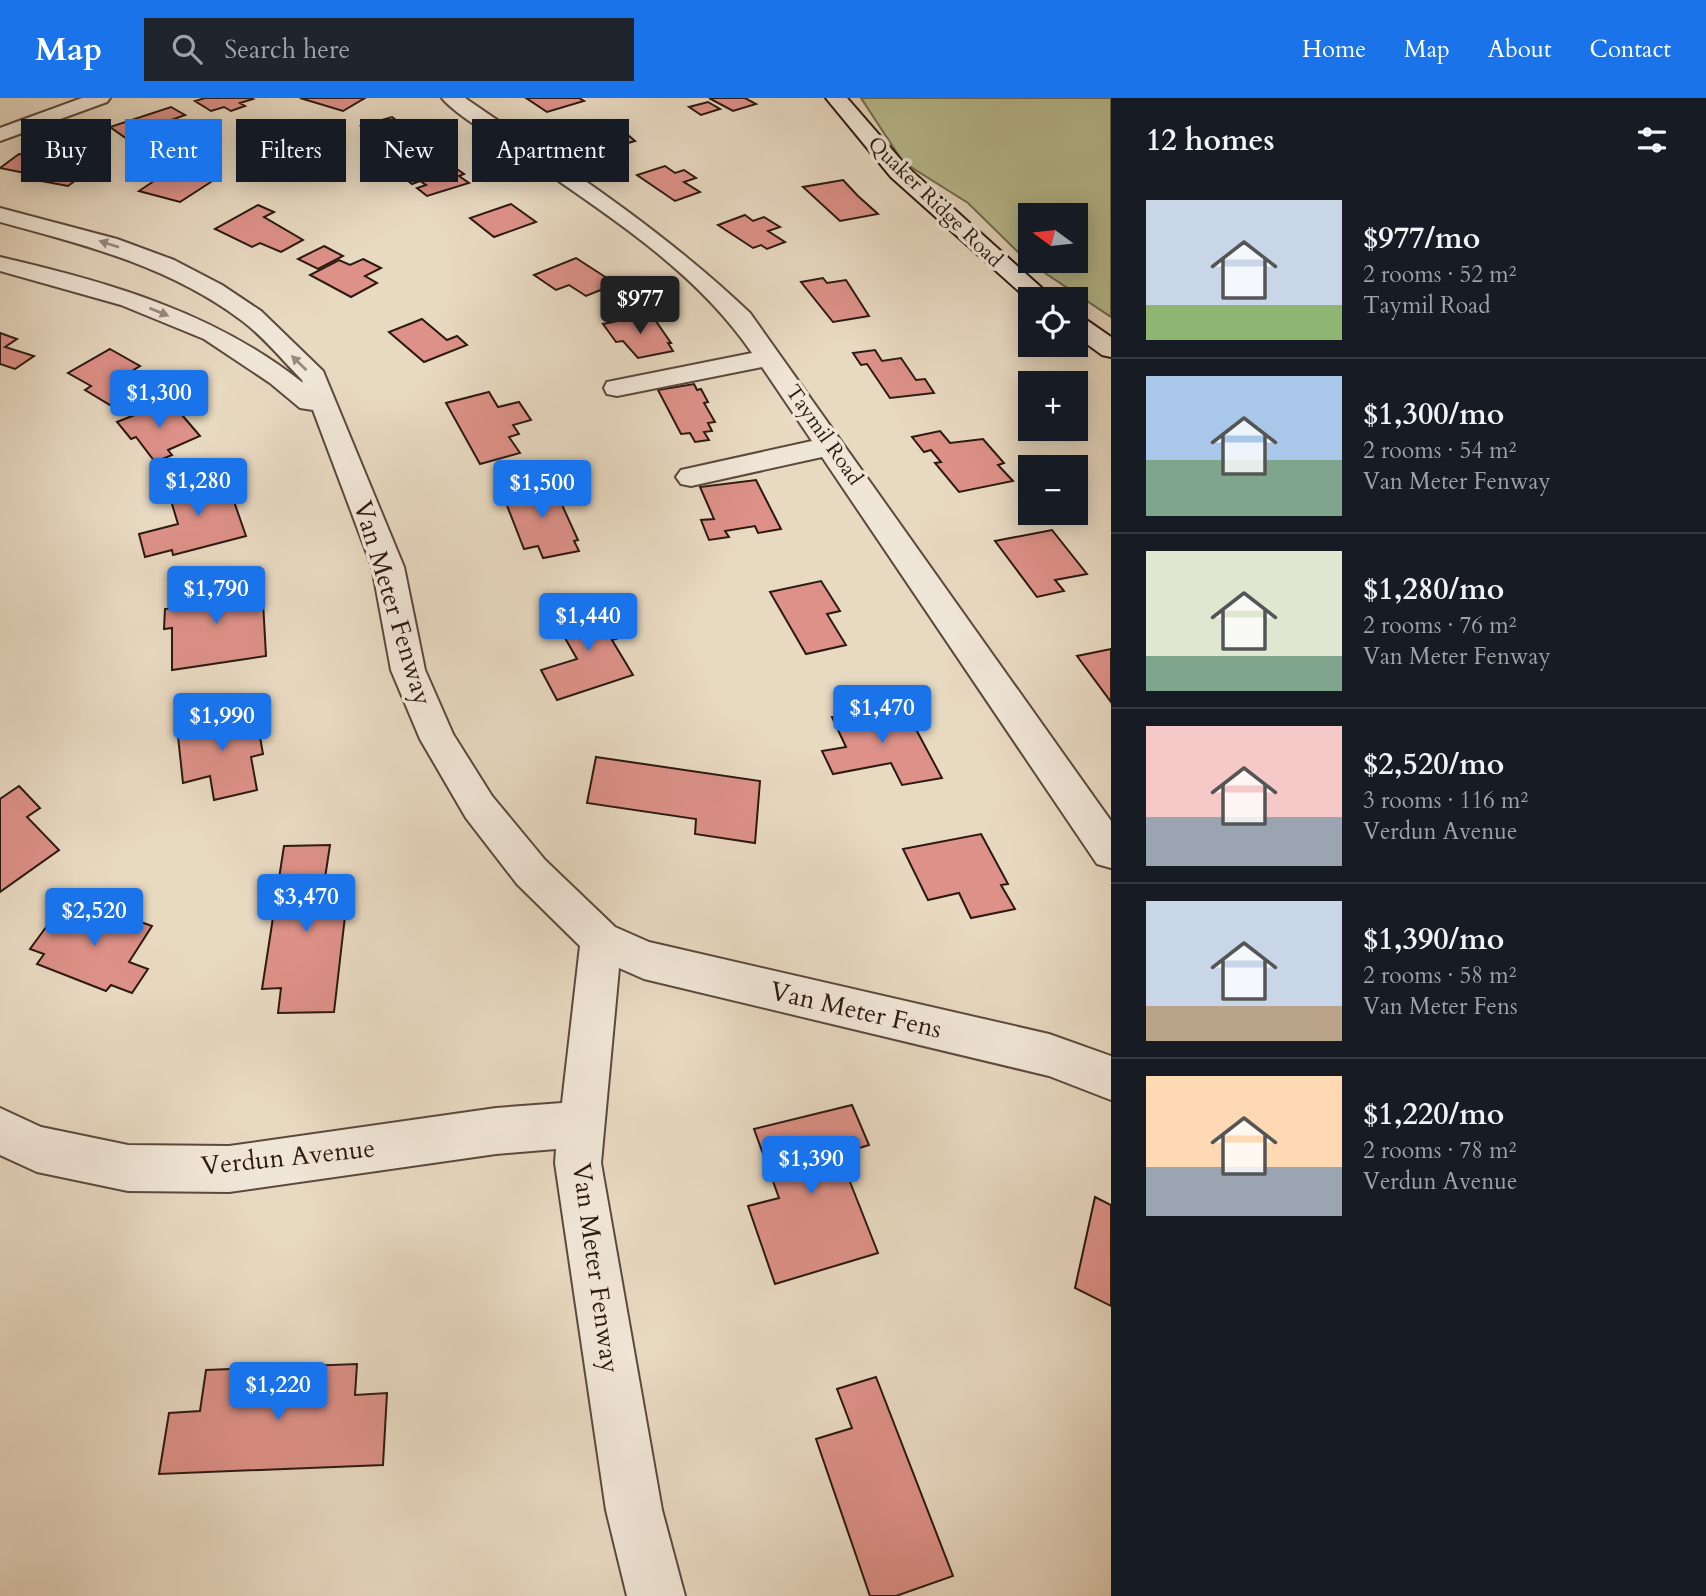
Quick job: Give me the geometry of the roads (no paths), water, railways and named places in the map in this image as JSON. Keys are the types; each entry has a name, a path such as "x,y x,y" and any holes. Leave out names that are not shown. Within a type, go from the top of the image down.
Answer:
{"street":[{"path":"0,135 100,98"},
{"name":"Taymil Road","path":"452,98 644,233 706,282 741,318 1111,852"},
{"name":"Quaker Ridge Road","path":"836,98 899,172 1028,287"},
{"name":"Van Meter Fenway","path":"0,215 109,244 166,265 213,290 251,316 314,377 388,567 408,670 438,739 479,807 531,872 601,940 578,1163 634,1510 656,1596"},
{"path":"0,264 59,278 130,300 213,334 279,377 333,421"},
{"path":"1088,333 1111,349"},
{"path":"617,388 769,358"},
{"path":"691,477 831,446"},
{"name":"Van Meter Fens","path":"601,940 644,960 1049,1055 1111,1078"},
{"name":"Verdun Avenue","path":"0,1131 37,1149 128,1168 229,1169 496,1131 580,1124"}]}
